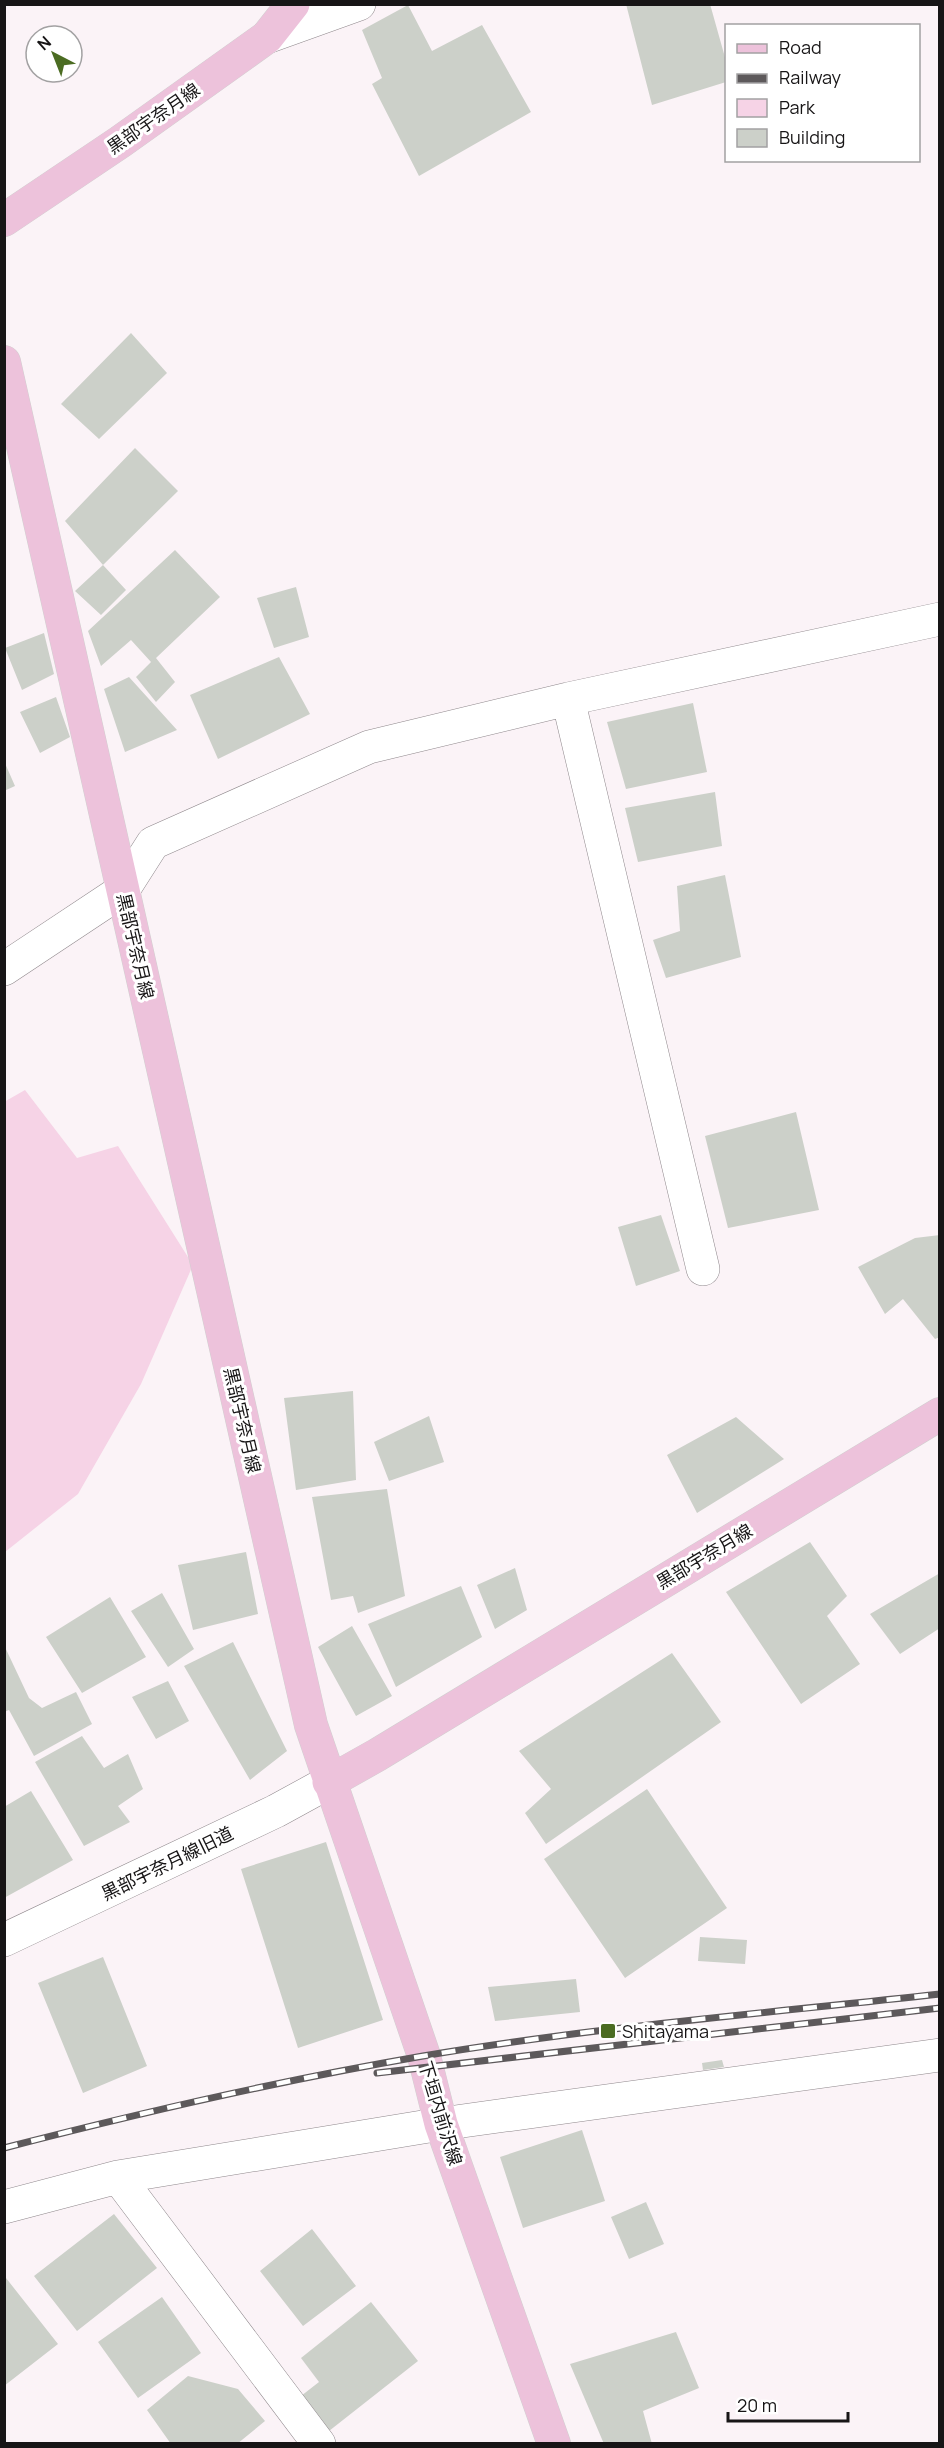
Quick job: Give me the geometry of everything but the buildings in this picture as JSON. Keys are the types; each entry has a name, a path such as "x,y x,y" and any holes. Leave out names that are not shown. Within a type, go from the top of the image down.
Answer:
{"main road":[{"name":"黒部宇奈月線","path":"4,220 120,142 267,37 293,4"},
{"name":"黒部宇奈月線","path":"4,362 311,1725 329,1782 939,1414"},
{"name":"下垣内前沢線","path":"329,1782 424,2056 441,2124 554,2444"}],"street":[{"path":"267,37 359,4"},
{"path":"4,969 123,890 153,843 369,747 568,699 939,619"},
{"path":"568,699 703,1269"},
{"name":"黒部宇奈月線旧道","path":"4,1940 276,1810 329,1782"},
{"path":"4,2207 118,2177 441,2124 939,2055"},
{"path":"118,2177 320,2444"}],"green space":[{"path":"25,1090 77,1158 118,1146 193,1265 141,1384 78,1494 5,1552 4,1102"}],"railway":[{"path":"4,2148 213,2098 318,2075 423,2056 681,2021 940,1994"},
{"path":"377,2073 940,2008"}],"place":[{"name":"Shitayama","path":"608,2031"}]}
